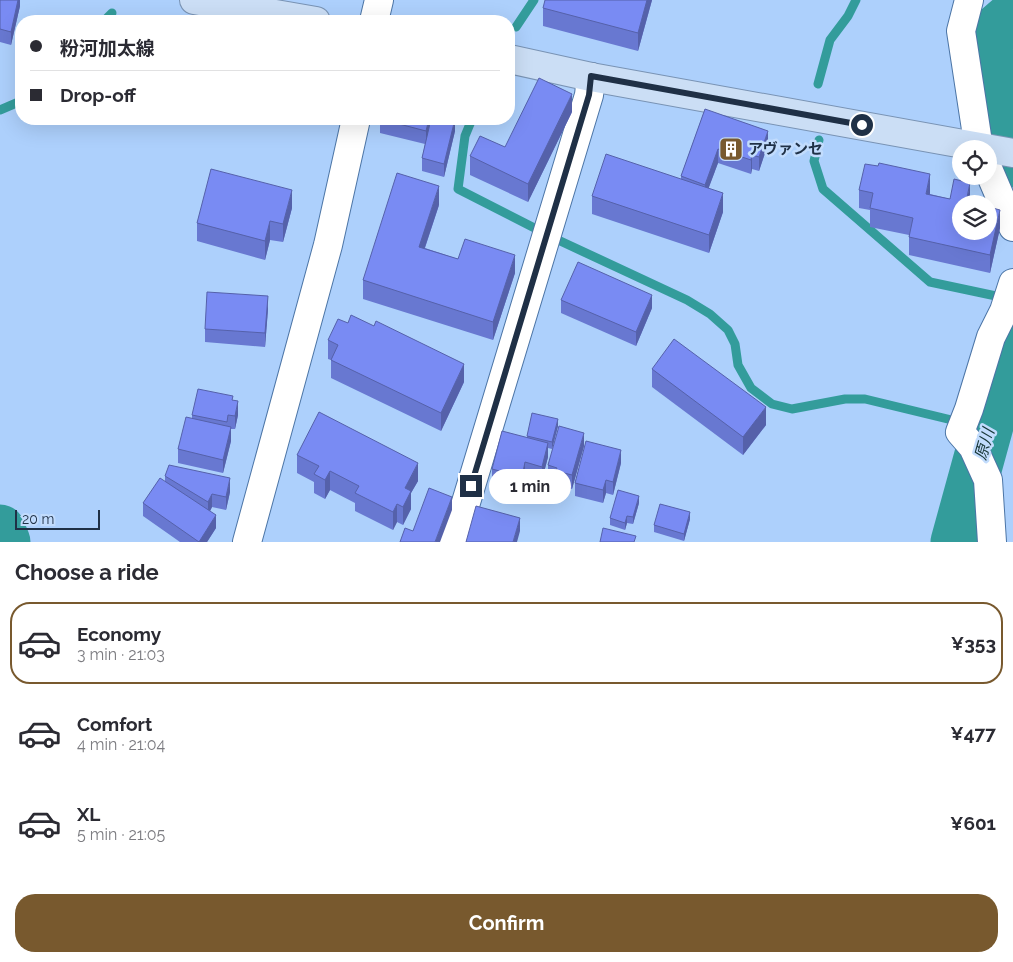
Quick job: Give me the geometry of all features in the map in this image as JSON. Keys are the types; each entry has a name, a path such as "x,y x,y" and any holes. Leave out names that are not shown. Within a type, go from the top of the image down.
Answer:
{"main road":[{"path":"194,0 281,15"},
{"path":"515,61 952,146"}],"street":[{"path":"375,15 379,0"},
{"path":"969,0 961,31 986,140"},
{"path":"454,542 589,95 591,76"},
{"path":"247,542 328,245 355,125"},
{"path":"997,178 1013,227"},
{"path":"992,542 988,480 967,429 991,336 1004,312 1013,283"}],"building":[{"path":"0,0 18,0 11,32 0,29"},
{"path":"545,0 647,0 638,33 543,8"},
{"path":"539,78 572,94 528,184 470,156 480,136 505,147"},
{"path":"705,109 768,131 759,157 752,155 751,160 718,149 705,185 681,176"},
{"path":"403,125 428,125 426,131"},
{"path":"430,125 454,125 444,164 422,158"},
{"path":"606,154 723,193 709,235 592,196"},
{"path":"879,163 930,174 926,194 950,199 953,185 970,185 967,195 952,195 952,240 993,240 990,255 909,237 913,218 870,208 873,193 859,190 865,164 878,166"},
{"path":"211,169 292,190 283,224 270,221 265,241 197,223"},
{"path":"397,173 439,186 419,247 458,259 465,239 515,255 493,322 363,280"},
{"path":"997,209 1000,210 997,224"},
{"path":"578,262 652,295 636,332 561,300"},
{"path":"207,292 268,296 265,333 205,329"},
{"path":"351,315 374,326 376,321 464,364 441,413 331,360 338,345 328,340 338,319 348,323"},
{"path":"674,339 766,407 743,437 652,369"},
{"path":"198,389 233,396 232,400 238,401 235,416 228,415 227,422 192,415"},
{"path":"319,412 418,463 405,488 411,491 403,507 397,504 393,512 355,493 359,486 330,471 325,480 314,474 319,466 297,455"},
{"path":"532,413 558,419 552,442 527,436"},
{"path":"186,417 231,427 223,460 178,449"},
{"path":"559,426 584,433 572,475 556,471 557,468 548,465"},
{"path":"502,431 548,443 542,467 525,462 522,477 492,469"},
{"path":"586,441 621,450 613,482 606,480 603,490 575,483"},
{"path":"169,465 230,478 226,497 212,494 208,502 165,476"},
{"path":"160,478 216,515 199,542 143,503"},
{"path":"429,488 452,497 435,542 400,542 405,528 413,531"},
{"path":"618,490 639,496 633,517 627,516 625,523 610,518"},
{"path":"660,504 690,512 684,534 654,525"},
{"path":"476,506 520,518 513,542 466,542"},
{"path":"603,528 636,536 634,542 600,542"}],"waterway":[{"path":"516,27 534,0"},
{"path":"818,84 830,40 848,16 856,0"},
{"name":"原川","path":"1013,16 985,40 1013,162"},
{"path":"0,110 15,104"},
{"path":"470,125 465,136 458,189 556,239 687,300 710,314 728,330 735,344 738,365 751,388 772,404 792,409 845,399 865,399 960,422"},
{"path":"819,140 814,161 823,189 930,282 996,296"},
{"name":"原川","path":"956,542 1000,382 1013,345"},
{"path":"0,530 5,542"}],"place":[{"name":"アヴァンセ","path":"731,149"}],"route":[{"path":"471,486 589,95 591,76 862,125"}]}
